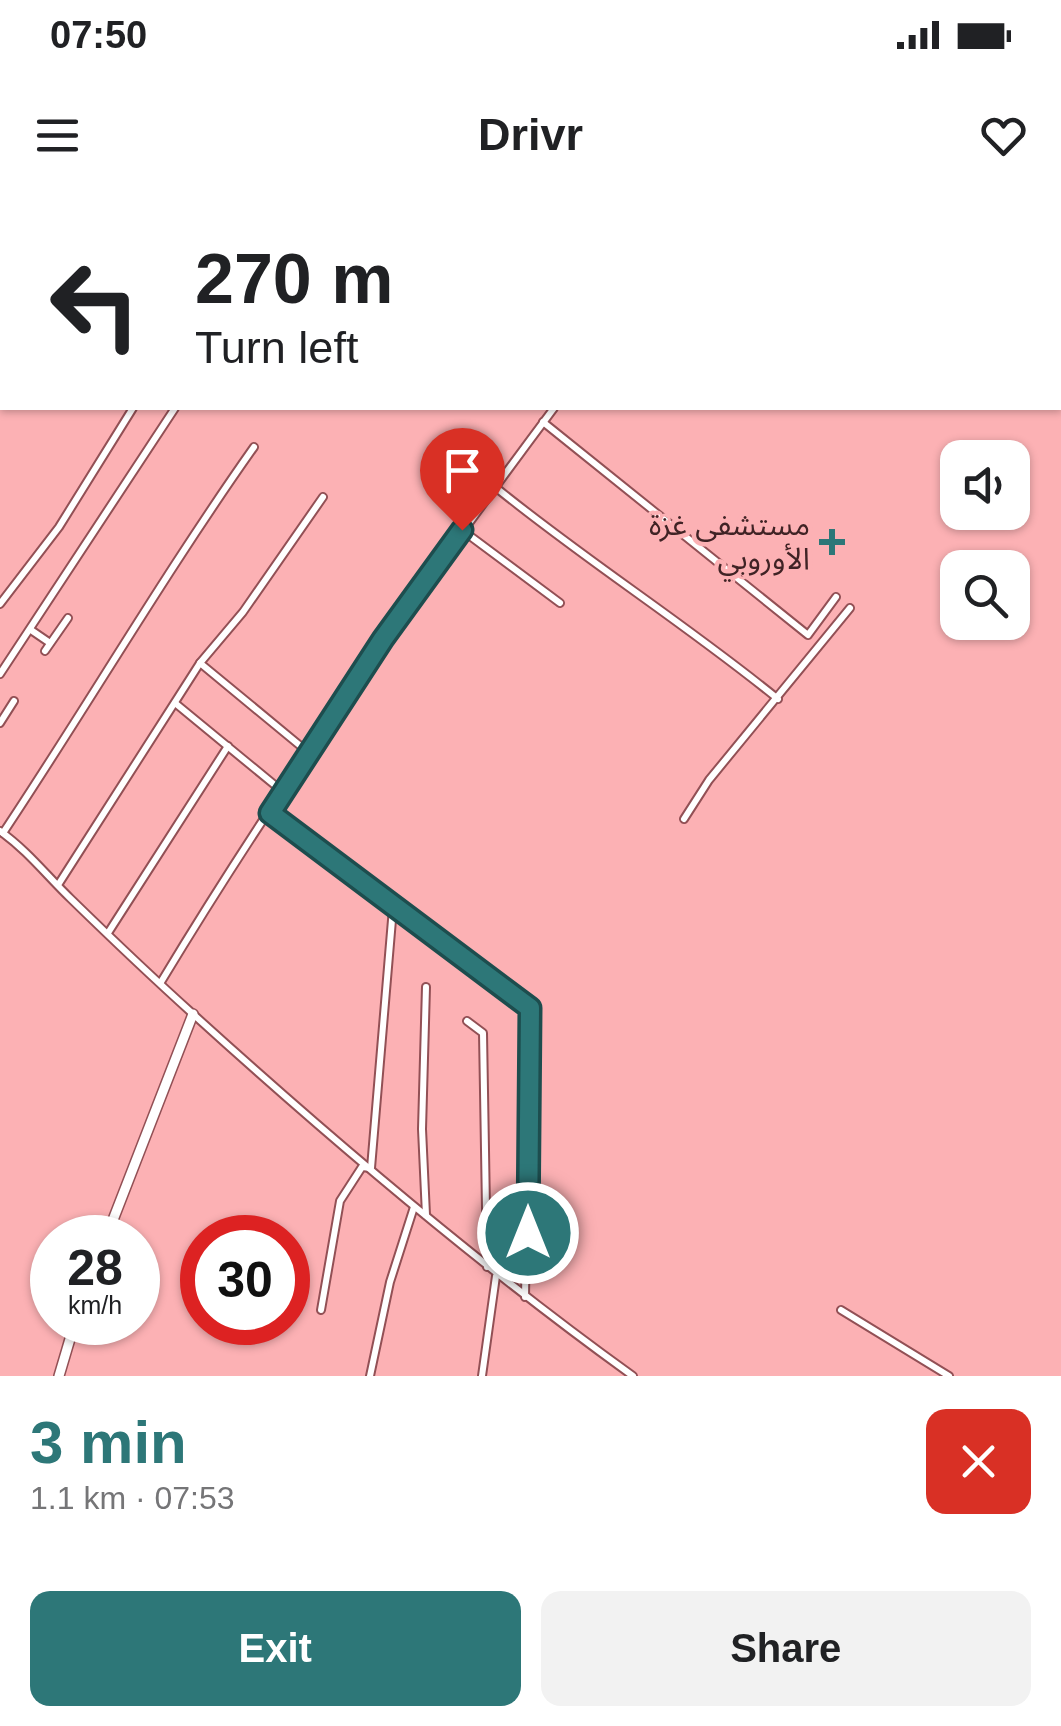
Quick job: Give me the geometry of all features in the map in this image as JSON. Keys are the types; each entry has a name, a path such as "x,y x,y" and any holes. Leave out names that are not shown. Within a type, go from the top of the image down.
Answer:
{"street":[{"path":"0,604 59,527 132,410"},
{"path":"0,674 174,410"},
{"path":"161,982 383,639 553,410"},
{"path":"544,422 808,636 836,597"},
{"path":"254,447 125,638 83,714 2,832 193,1014 414,1207 496,1276 633,1376"},
{"path":"494,486 609,576 714,646 778,699"},
{"path":"58,885 200,664 243,612 324,497"},
{"path":"462,530 560,603"},
{"path":"684,819 709,780 850,608"},
{"path":"45,651 68,618"},
{"path":"31,630 50,643"},
{"path":"200,664 309,753"},
{"path":"0,724 14,701"},
{"path":"174,704 282,791"},
{"path":"108,932 228,746"},
{"path":"270,813 530,1008 525,1298"},
{"path":"371,1168 394,908"},
{"path":"426,986 422,1132 426,1216"},
{"path":"115,1215 193,1014"},
{"path":"467,1021 482,1033 487,1268"},
{"path":"321,1310 340,1201 362,1167 371,1168"},
{"path":"370,1376 390,1282 414,1207"},
{"path":"482,1376 496,1276"},
{"path":"841,1310 949,1376"},
{"path":"59,1376 68,1345"}],"place":[{"name":"مستشفى غزة الأوروبي","path":"832,542"}],"route":[{"path":"462,530 383,639 270,813 530,1008 528,1233"}]}
